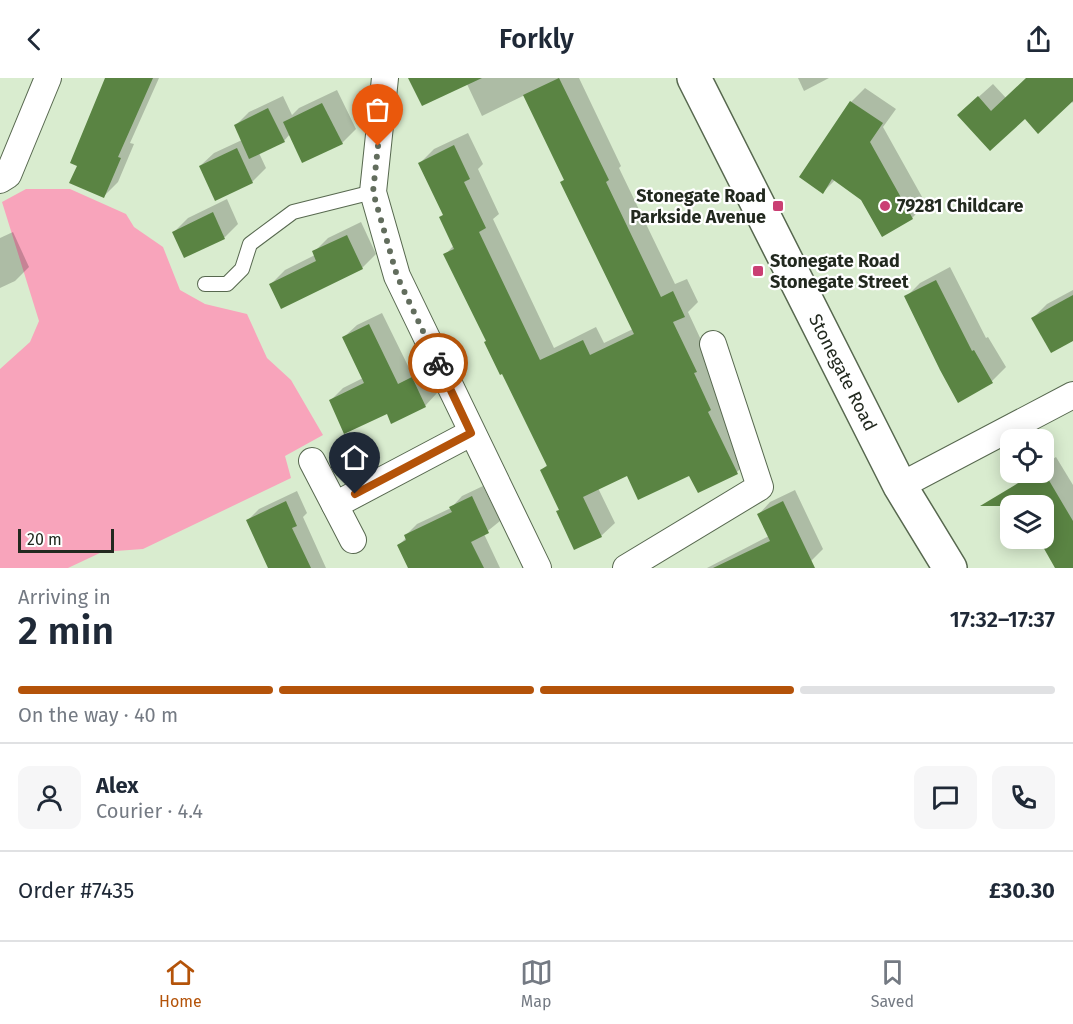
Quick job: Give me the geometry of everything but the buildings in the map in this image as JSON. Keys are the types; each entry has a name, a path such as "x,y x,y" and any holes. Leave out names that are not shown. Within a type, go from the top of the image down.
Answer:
{"main road":[{"name":"Stonegate Road","path":"694,78 900,486 950,568"}],"street":[{"path":"0,180 8,175 48,78"},
{"path":"385,78 373,192 397,276 538,568"},
{"path":"626,568 760,487 713,344"},
{"path":"900,486 1073,395"},
{"path":"335,505 471,433"},
{"path":"312,461 353,540"}],"lane":[{"path":"205,284 227,284 242,269 250,244 292,212 373,192"}],"shaded area":[{"path":"26,189 70,189 126,214 134,227 163,247 180,290 205,304 247,314 267,358 291,380 323,435 285,456 291,478 143,549 102,552 68,568 0,568 0,369 30,342 39,321 2,202"}],"way so far":[{"path":"378,146 373,192 397,276 438,363"}],"place":[{"name":"Stonegate Road Parkside Avenue","path":"778,206"},
{"name":"79281 Childcare","path":"885,206"},
{"name":"Stonegate Road Stonegate Street","path":"758,271"}],"route":[{"path":"355,494 471,433 438,363"}]}
